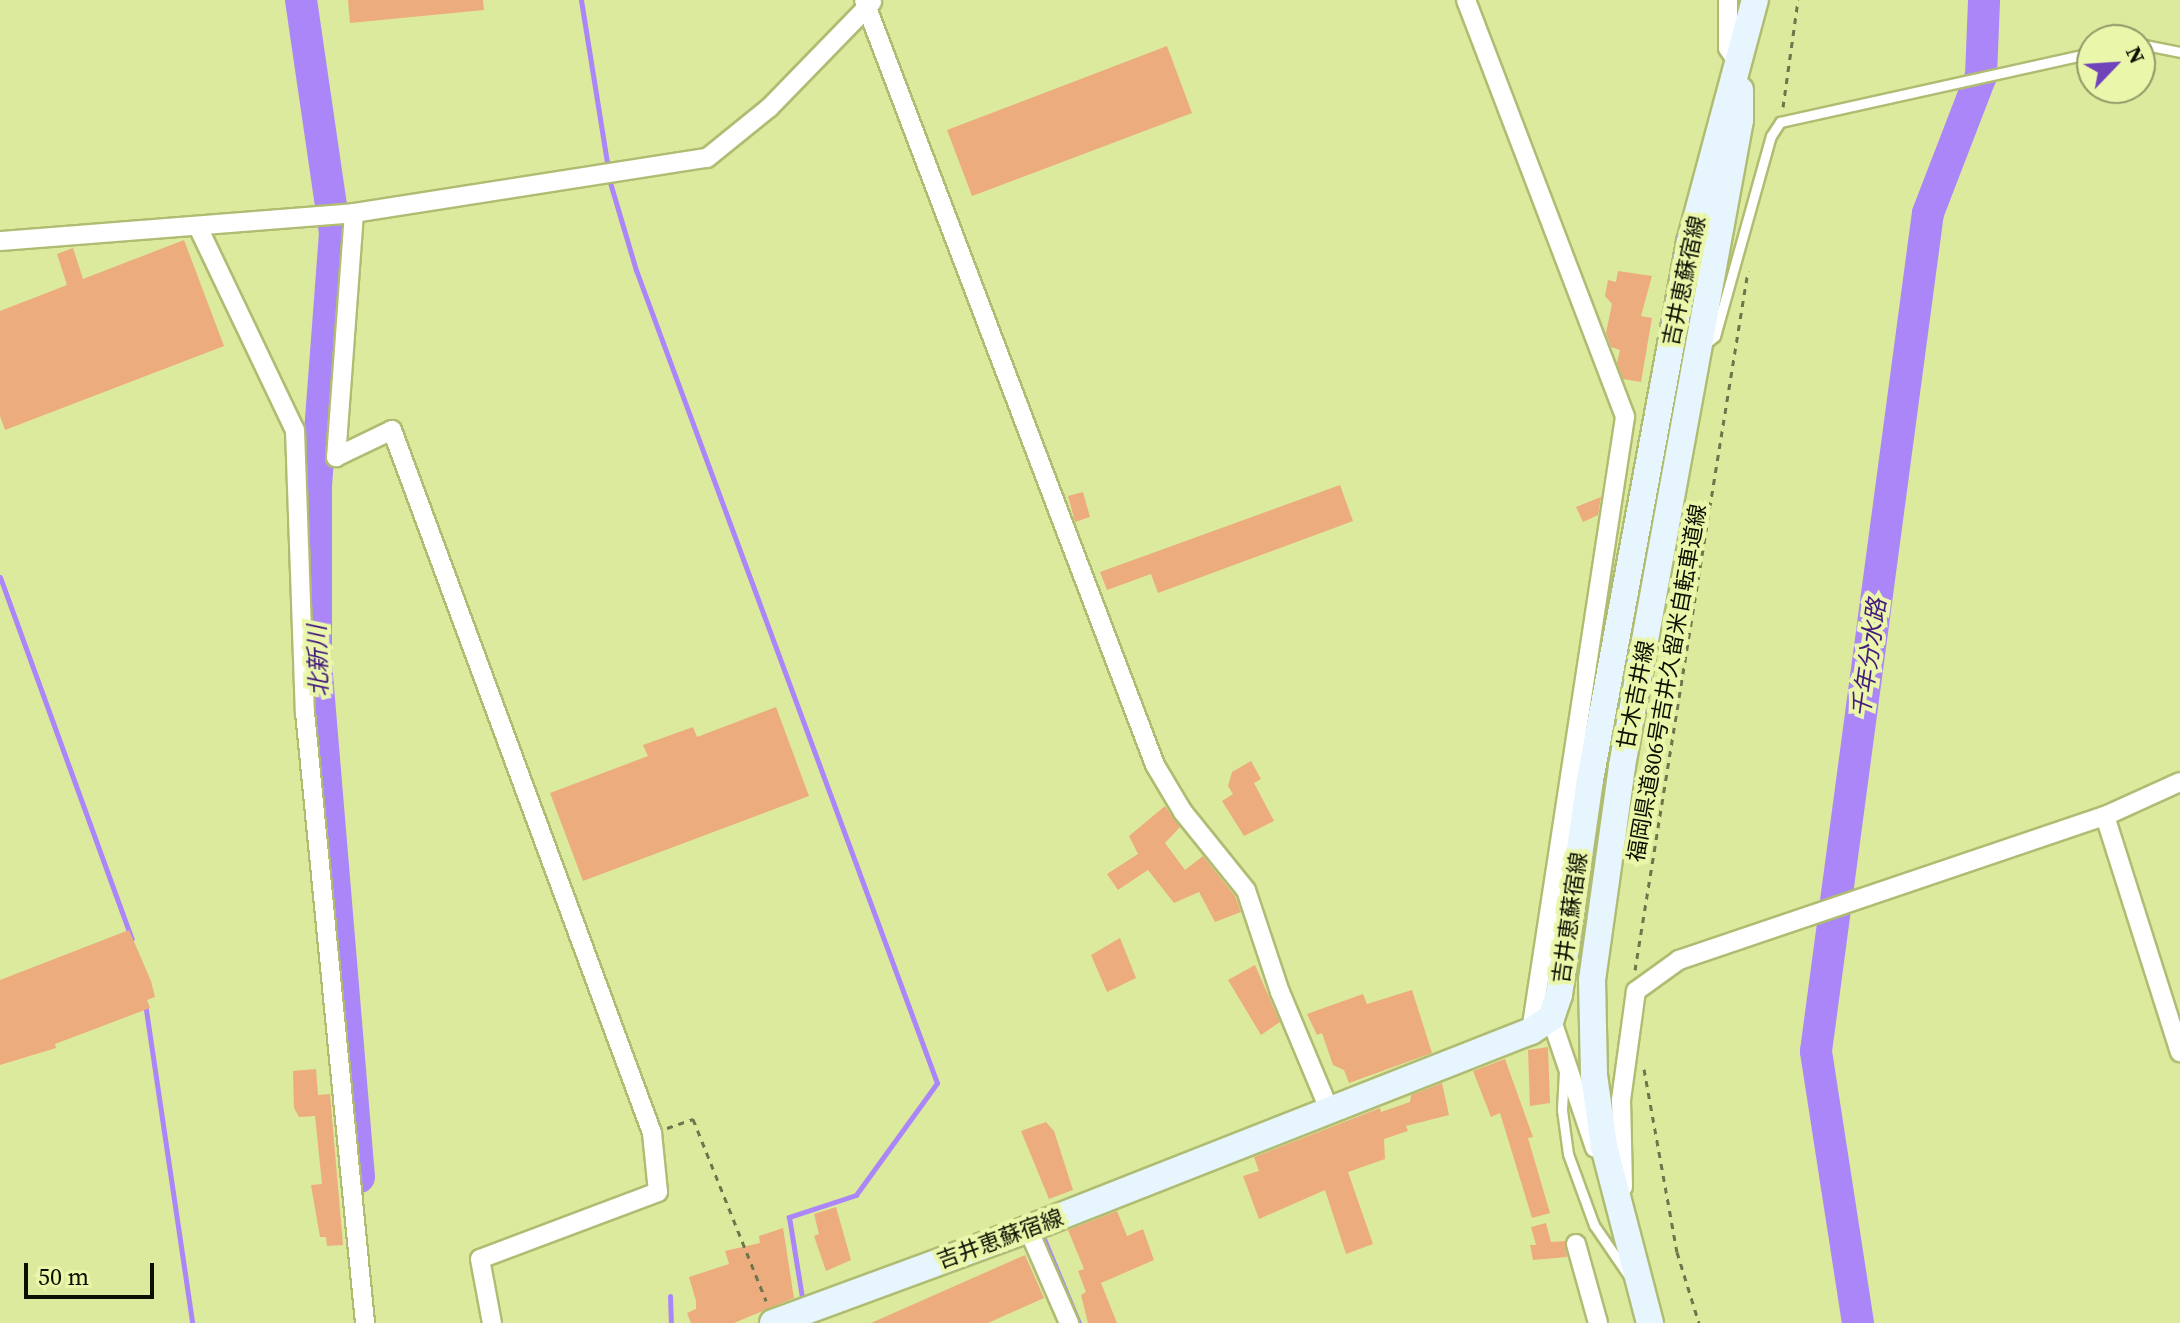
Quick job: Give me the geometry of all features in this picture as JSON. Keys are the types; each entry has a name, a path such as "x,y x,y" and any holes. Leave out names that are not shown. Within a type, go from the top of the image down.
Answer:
{"main road":[{"name":"吉井恵蘇宿線","path":"786,1318 1028,1229 1541,1024 1559,995 1596,749 1690,242 1740,66 1755,0"},
{"name":"甘木吉井線","path":"1650,1323 1604,1146 1594,1075 1592,980 1622,766 1740,120 1740,66"}],"street":[{"path":"1466,0 1625,417 1541,1024 1565,1059 1624,1230"},
{"path":"1728,0 1728,48 1740,66"},
{"path":"0,241 354,213 707,158 769,108 867,3 1155,765 1183,812 1246,890 1280,992 1329,1109"},
{"path":"354,213 336,457 392,430 652,1133 658,1192 480,1259 492,1323"},
{"path":"198,227 295,430 305,712 365,1323"},
{"path":"1624,1230 1621,1100 1636,991 1679,960 2105,816 2180,782"},
{"path":"2105,816 2180,1052"},
{"path":"1028,1229 1069,1323"},
{"path":"1576,1244 1598,1323"}],"lane":[{"path":"2156,47 2180,52"},
{"path":"1699,350 1715,336 1771,136 1780,122 2076,57"},
{"path":"1565,1059 1562,1110 1580,1191 1613,1259 1643,1293"}],"path":[{"path":"1780,122 1798,0"},
{"name":"福岡県道806号吉井久留米自転車道線","path":"1636,991 1635,965 1716,496 1750,260"},
{"path":"1642,1055 1677,1252 1699,1323"},
{"path":"652,1133 693,1119 786,1318"}],"building":[{"path":"348,0 483,0 484,10 350,23"},
{"path":"1167,46 1192,113 972,196 947,130"},
{"path":"184,240 224,346 5,430 0,416 0,311 67,285 57,254 73,248 83,279"},
{"path":"1618,271 1652,276 1641,316 1652,318 1641,382 1623,379 1617,363 1620,350 1611,347 1606,333 1612,304 1605,296 1608,280 1616,282"},
{"path":"1340,485 1353,521 1158,593 1151,574 1107,590 1100,572"},
{"path":"1083,492 1090,517 1075,522 1068,496"},
{"path":"1601,497 1598,515 1583,522 1576,507"},
{"path":"776,707 809,796 583,881 550,793 648,756 643,745 693,727 697,737"},
{"path":"1251,761 1261,779 1254,783 1274,821 1244,836 1222,801 1233,794 1228,786 1232,772"},
{"path":"1165,806 1180,827 1165,843 1185,870 1203,856 1235,896 1241,912 1215,922 1199,892 1174,903 1148,870 1118,890 1107,874 1138,854 1129,836"},
{"path":"129,930 151,981 155,997 147,1000 150,1008 55,1044 56,1048 0,1065 0,980"},
{"path":"1120,938 1136,978 1107,992 1091,955"},
{"path":"1255,965 1280,1022 1261,1035 1228,980"},
{"path":"1412,990 1432,1053 1349,1083 1344,1070 1333,1065 1322,1033 1317,1035 1307,1014 1363,994 1367,1004"},
{"path":"1548,1047 1550,1103 1530,1106 1528,1050"},
{"path":"1505,1059 1533,1137 1528,1138 1550,1213 1532,1218 1500,1113 1491,1117 1473,1071"},
{"path":"316,1069 318,1095 330,1094 343,1245 327,1246 326,1237 320,1237 311,1185 322,1184 315,1116 299,1117 294,1108 293,1071"},
{"path":"1442,1083 1449,1115 1406,1126 1408,1131 1384,1139 1385,1159 1348,1172 1373,1244 1346,1254 1325,1190 1259,1219 1243,1176 1259,1171 1254,1157 1380,1108 1381,1112 1410,1102 1411,1095"},
{"path":"1046,1122 1054,1131 1073,1190 1049,1199 1021,1131"},
{"path":"836,1207 851,1260 826,1271 814,1236 819,1234 814,1214"},
{"path":"1117,1211 1127,1236 1143,1229 1154,1260 1101,1283 1117,1323 1088,1323 1081,1295 1086,1292 1078,1271 1084,1269 1068,1230"},
{"path":"1546,1223 1551,1242 1565,1241 1567,1257 1533,1260 1530,1245 1536,1245 1531,1227"},
{"path":"783,1228 794,1298 734,1323 691,1323 687,1313 696,1309 696,1301 689,1277 729,1264 725,1251 760,1243 759,1236"},
{"path":"1025,1255 1044,1298 988,1323 871,1323"}],"waterway":[{"name":"北新川","path":"301,0 335,233 316,484 316,663 359,1177"},
{"path":"581,0 608,169"},
{"name":"千年分水路","path":"1858,1323 1816,1051 1928,213 1981,76 1984,0"},
{"path":"609,179 636,270 937,1083 856,1195 789,1217 803,1303"},
{"path":"0,577 132,939"},
{"path":"145,1003 192,1323"},
{"path":"1044,1239 1079,1323"},
{"path":"670,1296 671,1323"}]}
